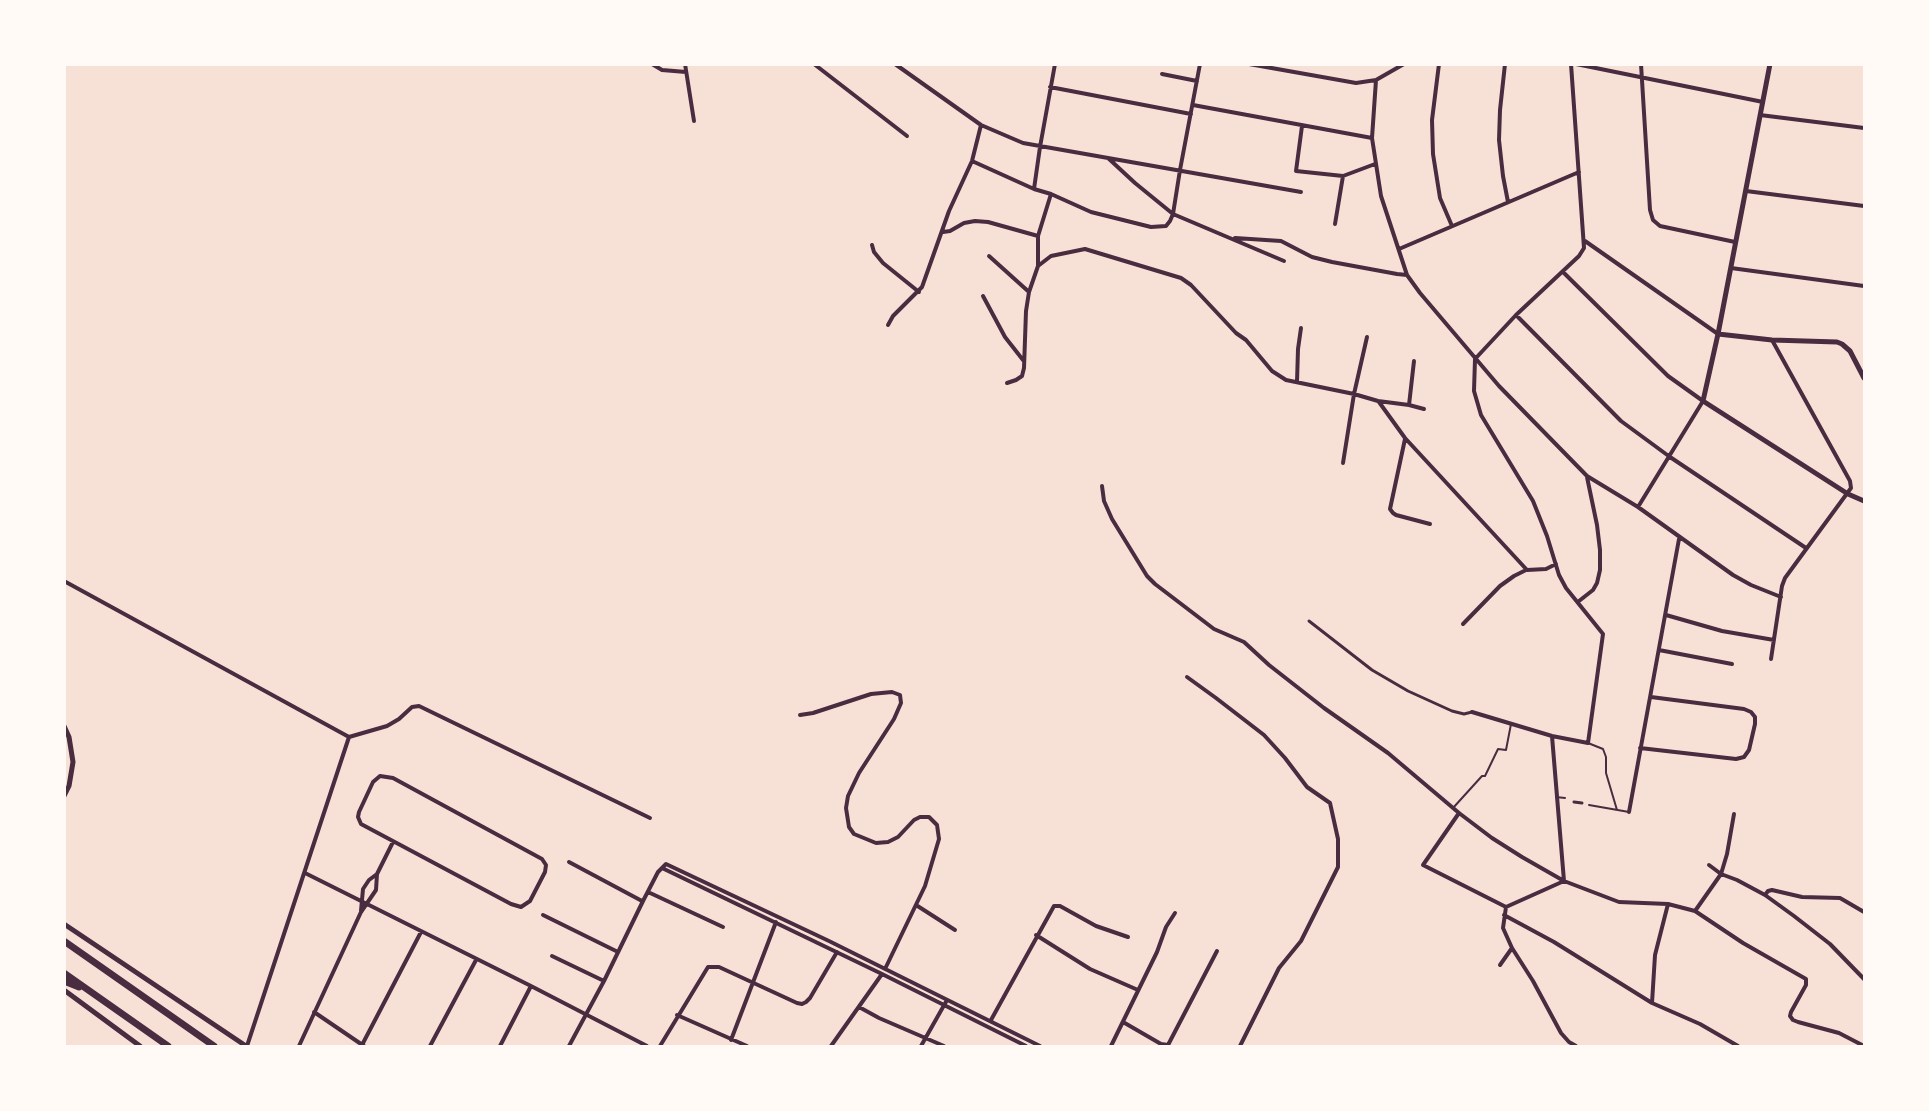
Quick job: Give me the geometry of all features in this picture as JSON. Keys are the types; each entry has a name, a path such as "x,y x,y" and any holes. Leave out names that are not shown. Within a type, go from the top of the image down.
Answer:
{"highway":[{"path":"64,941 214,1047"},
{"path":"64,973 168,1047"},
{"path":"64,981 91,992"}],"street":[{"path":"652,64 662,70 686,72"},
{"path":"685,64 694,121"},
{"path":"814,64 907,136"},
{"path":"895,64 981,125 1014,140 1040,147 1106,156 1301,192"},
{"path":"1035,189 1055,64"},
{"path":"972,161 1091,212 1151,227 1166,226 1173,214 1200,64"},
{"path":"1249,64 1345,82 1364,83 1376,80 1404,64"},
{"path":"1439,64 1432,120 1432,154 1440,198 1452,226"},
{"path":"1505,64 1499,140 1508,202"},
{"path":"1309,621 1372,670 1402,688 1452,711 1464,714 1472,712 1552,736 1588,743 1603,634 1579,601 1566,588 1533,501 1481,415 1474,391 1475,359 1516,315 1582,252 1585,241 1574,64 1763,102"},
{"path":"1641,64 1650,210 1655,224 1735,242"},
{"path":"1638,507 1703,401 1770,64"},
{"path":"1162,74 1197,81"},
{"path":"1376,80 1372,138 1384,208 1407,274 1420,293 1499,387 1587,476 1638,507 1733,575 1781,597"},
{"path":"1050,87 1191,114"},
{"path":"1192,105 1372,138"},
{"path":"1760,116 1864,128"},
{"path":"888,325 892,316 920,292 949,211 972,161 981,125"},
{"path":"1302,126 1296,171 1343,176 1375,164"},
{"path":"1106,156 1173,214 1284,261"},
{"path":"1399,249 1579,172"},
{"path":"1335,224 1343,176"},
{"path":"1746,191 1864,206"},
{"path":"1007,383 1022,376 1024,368 1026,311 1029,292 1038,266 1038,236 1051,194"},
{"path":"943,232 950,231 963,223 975,221 988,222 1038,236"},
{"path":"1231,238 1281,241 1312,257 1407,274"},
{"path":"1585,241 1718,334 1772,340 1832,341 1842,344 1850,351 1864,378"},
{"path":"872,245 874,252 883,263 920,292"},
{"path":"1038,266 1052,256 1085,249 1181,278 1191,285 1236,333 1246,340 1272,371 1286,380 1424,410"},
{"path":"989,256 1029,292"},
{"path":"1730,268 1864,286"},
{"path":"1563,272 1668,376 1848,494 1864,501"},
{"path":"983,296 1005,337 1023,361"},
{"path":"1516,315 1621,421 1670,457 1806,548"},
{"path":"1297,382 1301,328"},
{"path":"1343,463 1354,394 1367,337"},
{"path":"1771,659 1785,578 1851,488 1850,481 1772,340"},
{"path":"1409,405 1414,361"},
{"path":"1378,401 1405,438 1527,570"},
{"path":"1405,438 1390,509 1396,515 1430,524"},
{"path":"1579,601 1593,590 1600,570 1597,525 1587,476"},
{"path":"1102,486 1104,501 1112,519 1155,585 1214,628 1244,642 1269,665 1324,708 1388,753 1459,813 1522,857 1563,881 1619,902 1668,904 1695,911 1749,946 1804,977 1807,981 1790,1016 1798,1022 1830,1031 1864,1047"},
{"path":"1629,812 1680,539"},
{"path":"1463,624 1500,586 1514,576 1527,570 1546,569 1556,564"},
{"path":"64,581 349,737 387,726 412,707 423,707 650,818"},
{"path":"1666,615 1722,631 1774,640"},
{"path":"1659,650 1732,664"},
{"path":"1186,677 1264,735 1307,787 1330,803 1338,839 1338,867 1300,940 1280,968 1240,1047"},
{"path":"800,715 872,694 892,692 900,695 901,703 894,719 864,765 848,796 846,817 854,834 876,843 888,842 898,837 914,820 925,816 937,825 939,832 931,870 885,969"},
{"path":"1640,748 1736,759 1744,757 1749,750 1755,717 1751,712 1735,707 1651,697"},
{"path":"64,726 71,744 73,762 69,786 64,796"},
{"path":"1552,736 1563,881"},
{"path":"64,924 246,1047 349,737"},
{"path":"380,776 393,778 538,856 546,868 530,901 521,907 510,904 393,842 364,827 358,818 373,782 380,776"},
{"path":"1574,802 1582,803"},
{"path":"1459,813 1423,865 1506,907"},
{"path":"1695,911 1721,874 1734,814"},
{"path":"361,912 361,901 366,885 377,874 393,842"},
{"path":"569,862 643,901"},
{"path":"569,1047 643,901 666,864 991,1020 1040,1047"},
{"path":"1709,866 1765,895 1830,944 1864,979"},
{"path":"662,868 882,974 1026,1047"},
{"path":"305,873 647,1047"},
{"path":"299,1047 361,912 376,890 377,874"},
{"path":"1506,907 1563,881"},
{"path":"1765,895 1768,891 1773,890 1802,897 1840,898 1864,912"},
{"path":"648,892 723,927"},
{"path":"1652,1003 1656,949 1668,904"},
{"path":"916,905 955,930"},
{"path":"991,1020 1054,906 1060,906 1096,926 1128,937"},
{"path":"1506,907 1503,928 1512,948 1561,1033 1576,1047"},
{"path":"1111,1047 1166,927 1175,913"},
{"path":"543,915 618,952"},
{"path":"1504,915 1554,942 1652,1003 1700,1024 1738,1047"},
{"path":"730,1040 776,922"},
{"path":"314,1012 363,1046 422,932"},
{"path":"1036,936 1090,969 1138,990"},
{"path":"1500,965 1512,948"},
{"path":"1123,1022 1161,1044 1168,1045 1217,951"},
{"path":"660,1047 677,1015 708,967 719,967 802,1004 810,998 837,952"},
{"path":"552,956 604,981"},
{"path":"430,1047 476,960"},
{"path":"831,1047 882,974"},
{"path":"500,1047 531,986"},
{"path":"64,990 140,1047"},
{"path":"921,1047 947,1000"},
{"path":"859,1007 944,1047"},
{"path":"677,1015 747,1047"}],"lane":[{"path":"1453,808 1482,776 1485,776 1498,749 1506,750 1511,724"},
{"path":"1588,743 1604,749 1606,772 1617,810"},
{"path":"1556,797 1565,798"},
{"path":"1589,805 1629,812"}]}
